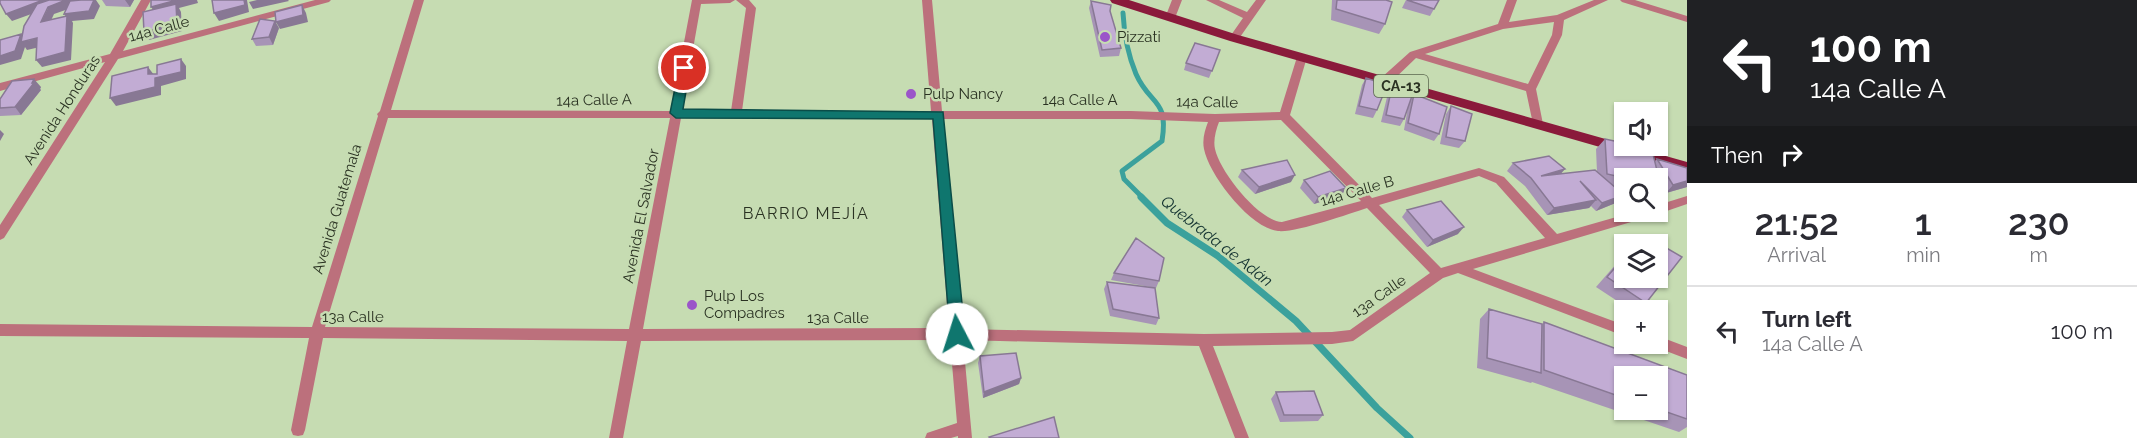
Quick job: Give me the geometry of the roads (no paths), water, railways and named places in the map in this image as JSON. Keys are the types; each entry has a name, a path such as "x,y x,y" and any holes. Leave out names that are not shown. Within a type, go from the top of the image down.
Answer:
{"main road":[{"name":"CA-13","path":"1116,0 1234,38 1687,166"}],"street":[{"name":"Avenida Honduras","path":"0,235 114,57 146,0"},
{"name":"14a Calle","path":"0,87 326,0"},
{"name":"Avenida Guatemala","path":"298,430 317,333 382,114 419,0"},
{"path":"697,1 730,0"},
{"path":"736,114 751,8 748,3 741,0"},
{"path":"927,0 965,433 933,438"},
{"path":"1170,18 1177,0"},
{"path":"1211,0 1249,17"},
{"path":"1234,38 1260,0"},
{"path":"1502,26 1512,0"},
{"path":"1385,81 1414,54 1502,26 1559,18 1603,0"},
{"path":"1625,0 1687,20"},
{"name":"Avenida El Salvador","path":"616,438 697,1"},
{"path":"1538,124 1531,88 1557,35 1559,18"},
{"path":"1414,54 1531,88"},
{"path":"1302,57 1284,116 1439,273"},
{"name":"14a Calle A","path":"382,114 1131,115"},
{"name":"14a Calle","path":"1131,115 1215,118 1284,116"},
{"name":"14a Calle B","path":"1215,118 1210,132 1209,150 1220,173 1257,216 1272,226 1287,227 1479,172 1500,180 1554,239"},
{"path":"1668,206 1687,200"},
{"name":"13a Calle","path":"0,330 634,335 957,334 1204,340 1332,338 1353,335 1439,273 1614,222"},
{"path":"1457,268 1614,326"},
{"path":"1204,340 1242,438"},
{"path":"1668,346 1687,354"}],"waterway":[{"name":"Quebrada de Adán","path":"1123,13 1133,67 1141,84 1161,109 1163,117 1162,141 1122,171 1124,179 1143,198"},
{"name":"Quebrada de Adán","path":"1141,197 1167,223 1218,256 1296,321 1377,408 1410,438"}],"place":[{"name":"Pizzati","path":"1105,37"},
{"name":"Pulp Nancy","path":"911,94"},
{"name":"Pulp Los Compadres","path":"692,305"}],"district":[{"name":"BARRIO MEJÍA","path":"806,213"}]}
